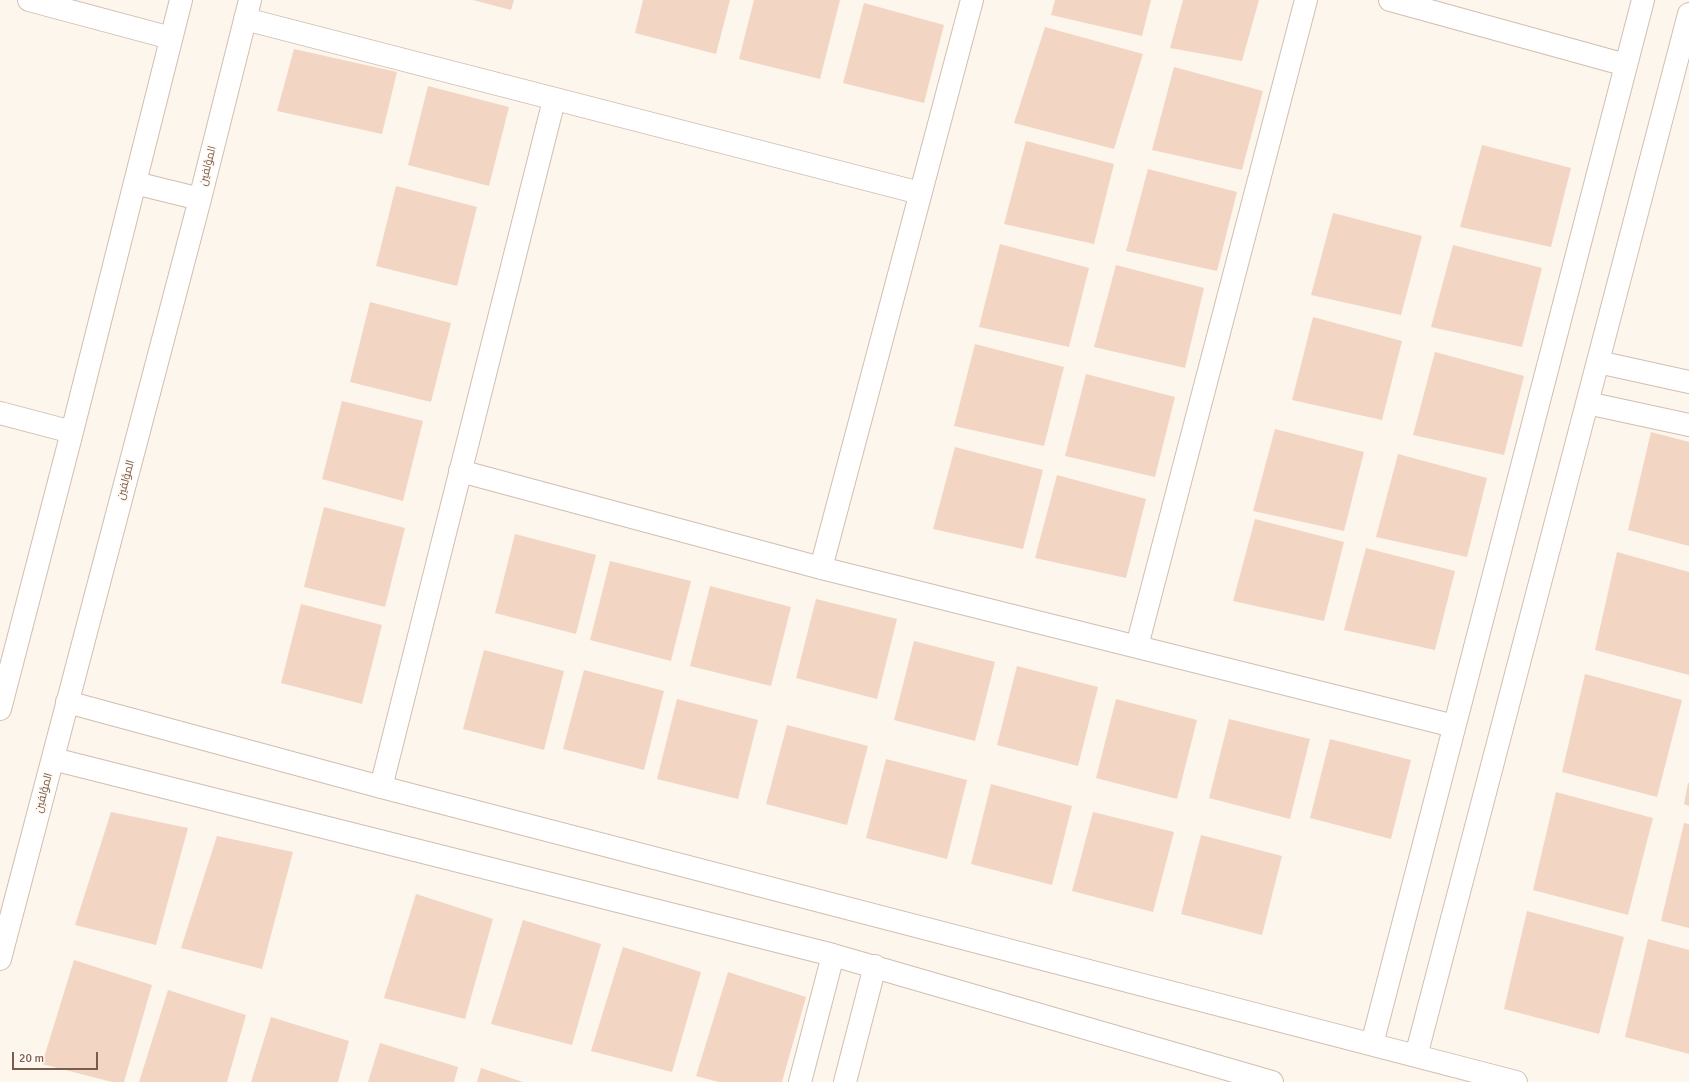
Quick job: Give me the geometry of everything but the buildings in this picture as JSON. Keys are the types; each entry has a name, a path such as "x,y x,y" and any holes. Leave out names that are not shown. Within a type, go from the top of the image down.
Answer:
{"street":[{"path":"29,0 171,38"},
{"path":"0,709 72,432 181,0"},
{"path":"821,568 972,0"},
{"path":"1137,646 1306,0"},
{"path":"1390,0 1626,65"},
{"path":"1372,1044 1626,65 1639,1"},
{"path":"248,10 554,100 920,193"},
{"name":"المؤلفين","path":"0,959 200,199 248,10"},
{"path":"1416,1056 1689,14"},
{"path":"380,787 554,100"},
{"path":"135,183 200,199"},
{"path":"1598,362 1689,382"},
{"path":"1587,403 1689,425"},
{"path":"0,413 72,432"},
{"path":"460,471 821,568 1454,726"},
{"path":"67,702 380,787 1516,1082"},
{"path":"53,759 833,954 1272,1082"},
{"path":"800,1082 833,954"},
{"path":"845,1082 875,966"}]}
